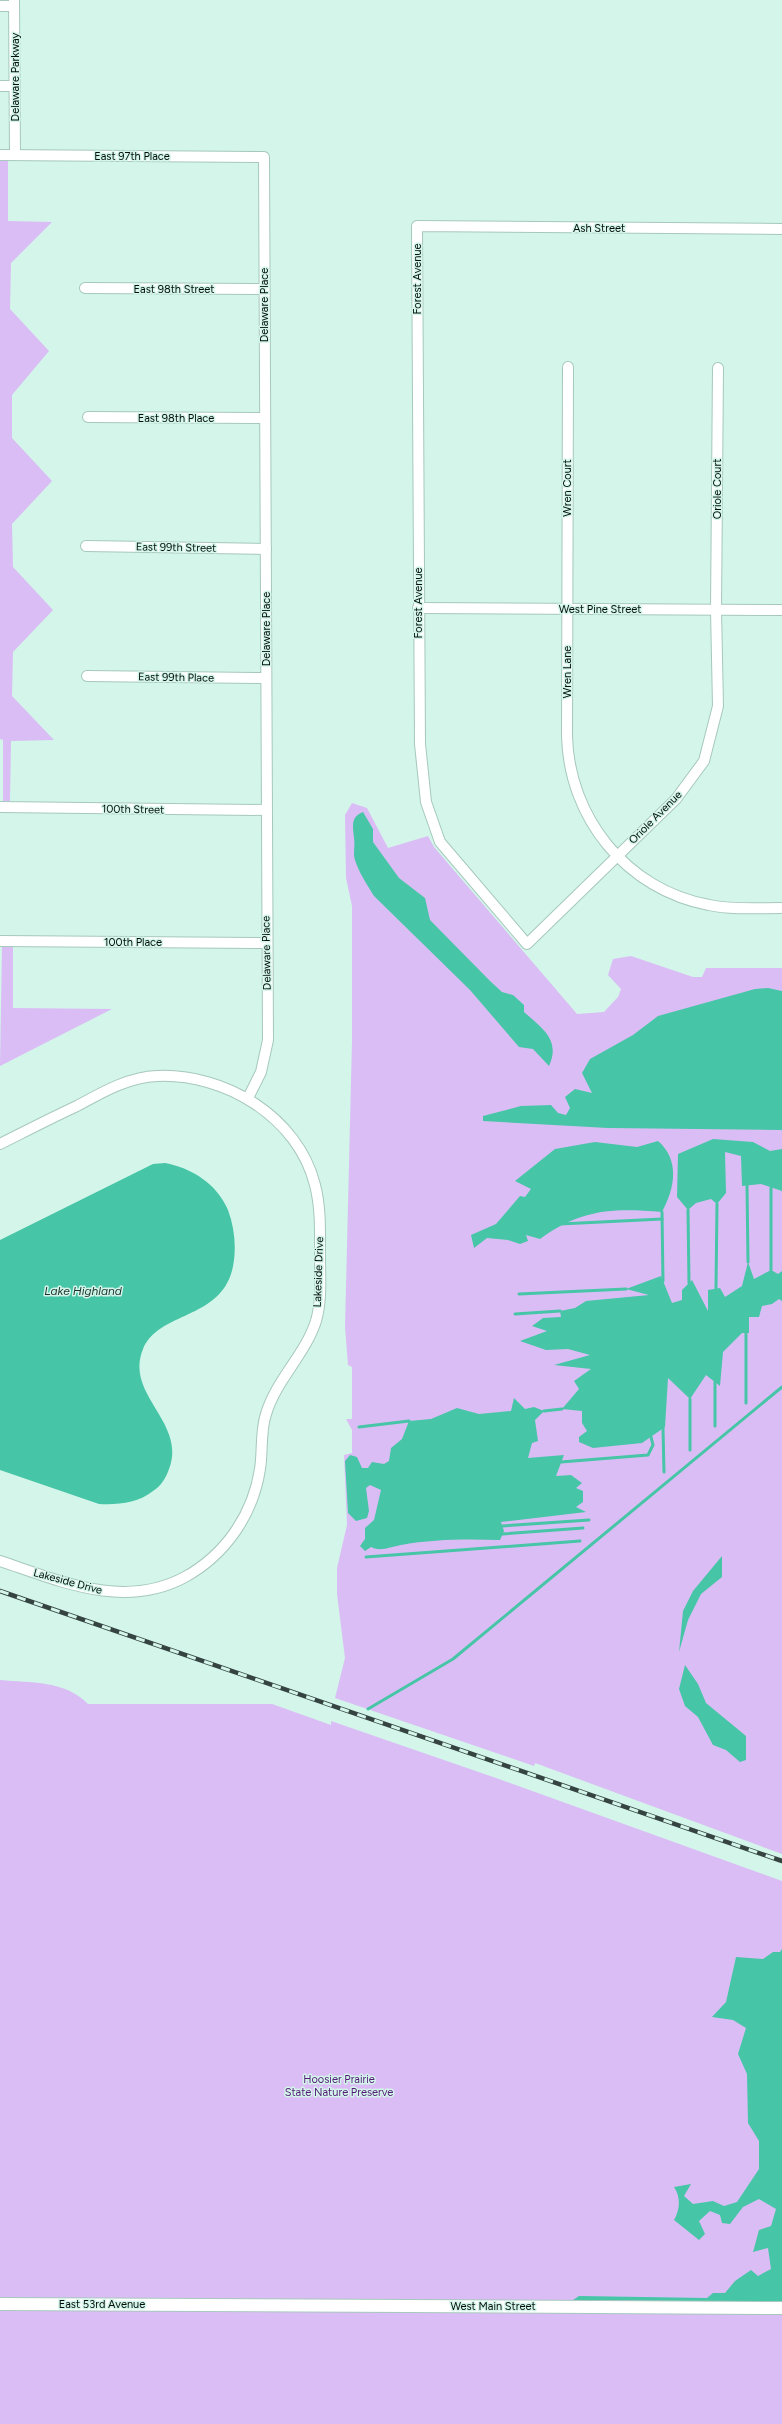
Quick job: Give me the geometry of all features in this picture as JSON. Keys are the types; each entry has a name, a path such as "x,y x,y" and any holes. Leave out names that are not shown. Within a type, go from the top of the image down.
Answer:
{"street":[{"path":"0,6 14,3"},
{"name":"Delaware Parkway","path":"14,3 15,155"},
{"path":"0,86 15,86"},
{"name":"East 97th Place","path":"0,155 264,157"},
{"name":"Delaware Place","path":"248,1098 261,1072 268,1040 266,943 266,549 263,289 264,157"},
{"name":"Ash Street","path":"417,226 782,229"},
{"name":"Forest Avenue","path":"417,226 420,758 430,816 444,847 527,944"},
{"name":"East 98th Street","path":"85,288 263,289"},
{"name":"Wren Court","path":"566,609 568,367"},
{"name":"Oriole Court","path":"716,610 718,368"},
{"name":"East 98th Place","path":"88,417 265,418"},
{"name":"East 99th Street","path":"86,546 266,549"},
{"name":"West Pine Street","path":"418,608 782,610"},
{"name":"Wren Lane","path":"566,609 567,736 570,765 579,797 594,827 616,856 631,869 651,883 689,900 721,907 782,908"},
{"name":"Oriole Avenue","path":"527,944 676,799 704,761 718,706 716,610"},
{"name":"East 99th Place","path":"86,676 265,678"},
{"name":"100th Street","path":"0,807 266,810"},
{"name":"100th Place","path":"0,941 266,943"},
{"name":"Lakeside Drive","path":"0,1144 117,1085 155,1076 191,1078 222,1086 248,1098 276,1120 304,1156 312,1178 319,1218 320,1298 316,1321 307,1341 274,1393 266,1415 262,1435 260,1470 251,1504 234,1536 209,1561 185,1577 162,1587 137,1592 102,1592 64,1583 0,1561"},
{"name":"East 53rd Avenue","path":"0,2304 203,2305"},
{"name":"West Main Street","path":"203,2305 782,2308"}],"green space":[{"path":"0,161 8,161 8,221 52,222 11,263 10,309 49,351 12,395 12,438 52,481 12,524 13,567 53,610 13,652 12,696 54,740 11,741 10,801 3,801 3,740 0,739"},
{"path":"352,803 367,808 388,848 428,836 434,847 577,1014 604,1012 618,997 621,989 608,975 613,959 631,956 693,977 702,977 706,968 782,968 782,1854 535,1763 534,1766 335,1698 345,1658 337,1594 337,1568 347,1525 344,1455 352,1453 352,1430 346,1419 352,1419 352,1367 348,1365 345,1327 352,1041 352,906 346,878 345,815"},
{"path":"2,947 13,947 13,1008 112,1009 0,1066"},
{"name":"Hoosier Prairie State Nature Preserve","path":"0,1680 47,1684 58,1687 79,1696 88,1704 272,1704 331,1725 331,1721 496,1778 782,1881 782,2424 0,2424"}],"water":[{"path":"363,812 373,829 373,842 399,878 425,898 430,920 502,992 513,995 524,1005 524,1012 548,1035 553,1049 549,1066 533,1049 519,1047 470,990 374,896 359,869 354,854 353,823 356,817"},
{"path":"768,988 782,991 782,1130 608,1128 483,1121 483,1116 521,1106 551,1105 558,1113 566,1115 570,1108 565,1097 575,1089 592,1093 582,1073 590,1059 633,1035 658,1016 755,989"},
{"path":"713,1139 753,1142 770,1151 782,1149 782,1191 761,1184 742,1186 741,1156 725,1152 726,1193 717,1204 711,1199 696,1203 688,1210 677,1197 678,1154"},
{"path":"658,1141 670,1157 673,1175 670,1193 662,1212 628,1210 598,1213 584,1216 569,1222 540,1239 526,1235 528,1241 520,1244 508,1240 487,1238 474,1248 471,1235 496,1224 520,1196 525,1197 531,1189 515,1181 555,1149 595,1142 637,1147"},
{"name":"Lake Highland","path":"165,1163 175,1165 194,1173 217,1192 230,1216 235,1248 234,1260 229,1280 219,1294 207,1304 163,1327 152,1336 143,1349 139,1365 142,1381 170,1437 172,1452 169,1469 165,1479 156,1489 134,1501 99,1504 0,1470 0,1240 153,1164"},
{"path":"748,1262 754,1279 771,1270 778,1274 782,1271 782,1301 779,1299 772,1304 762,1306 759,1317 749,1317 749,1333 742,1333 723,1352 720,1386 706,1375 690,1399 668,1378 665,1427 642,1443 593,1448 579,1442 579,1437 587,1431 582,1423 582,1411 562,1409 579,1389 574,1381 591,1369 554,1365 590,1355 568,1349 546,1350 520,1341 547,1331 532,1326 543,1318 561,1317 560,1311 575,1308 586,1301 649,1295 626,1289 661,1276 672,1303 682,1300 682,1290 692,1280 708,1311 708,1290 720,1288 725,1297 742,1286"},
{"path":"514,1398 525,1409 534,1407 544,1411 535,1420 538,1441 532,1443 528,1458 564,1455 556,1476 571,1475 582,1483 576,1488 583,1491 583,1502 576,1507 586,1512 501,1522 504,1531 500,1540 463,1540 413,1543 386,1549 371,1547 365,1551 360,1546 365,1539 365,1528 374,1520 381,1490 370,1485 366,1488 369,1511 367,1518 356,1521 348,1513 345,1461 350,1455 357,1457 362,1468 368,1468 372,1462 384,1464 389,1461 391,1448 402,1439 409,1421 431,1419 457,1408 479,1414 511,1411"},
{"path":"722,1556 722,1577 701,1594 688,1620 679,1652 683,1611 693,1591"},
{"path":"685,1665 698,1684 706,1703 746,1736 746,1760 740,1762 726,1750 713,1745 698,1717 685,1706 679,1689"},
{"path":"782,1949 782,2302 573,2300 579,2296 707,2298 713,2293 725,2293 735,2281 751,2270 758,2276 771,2269 768,2248 753,2252 759,2230 771,2226 776,2209 759,2199 743,2207 730,2224 722,2223 720,2215 710,2211 699,2221 705,2234 699,2240 674,2220 678,2212 679,2199 674,2187 691,2184 684,2196 693,2204 713,2201 724,2206 737,2202 759,2169 759,2141 748,2123 747,2074 738,2054 746,2028 733,2020 712,2017 726,2002 736,1957 763,1959 773,1952 780,1952"}],"waterway":[{"path":"747,1185 748,1262"},
{"path":"771,1188 771,1270"},
{"path":"716,1289 717,1204"},
{"path":"688,1210 689,1283"},
{"path":"662,1212 663,1281"},
{"path":"560,1224 662,1219"},
{"path":"519,1294 626,1289"},
{"path":"515,1314 560,1311"},
{"path":"746,1333 746,1403"},
{"path":"715,1382 715,1426"},
{"path":"368,1709 453,1659 782,1387"},
{"path":"690,1399 690,1450"},
{"path":"544,1411 562,1409"},
{"path":"359,1427 409,1421"},
{"path":"663,1428 664,1472"},
{"path":"561,1462 648,1455 653,1445 651,1437"},
{"path":"502,1526 589,1520"},
{"path":"502,1534 583,1528"},
{"path":"366,1557 580,1541"}],"railway":[{"path":"0,1591 782,1861"}]}
